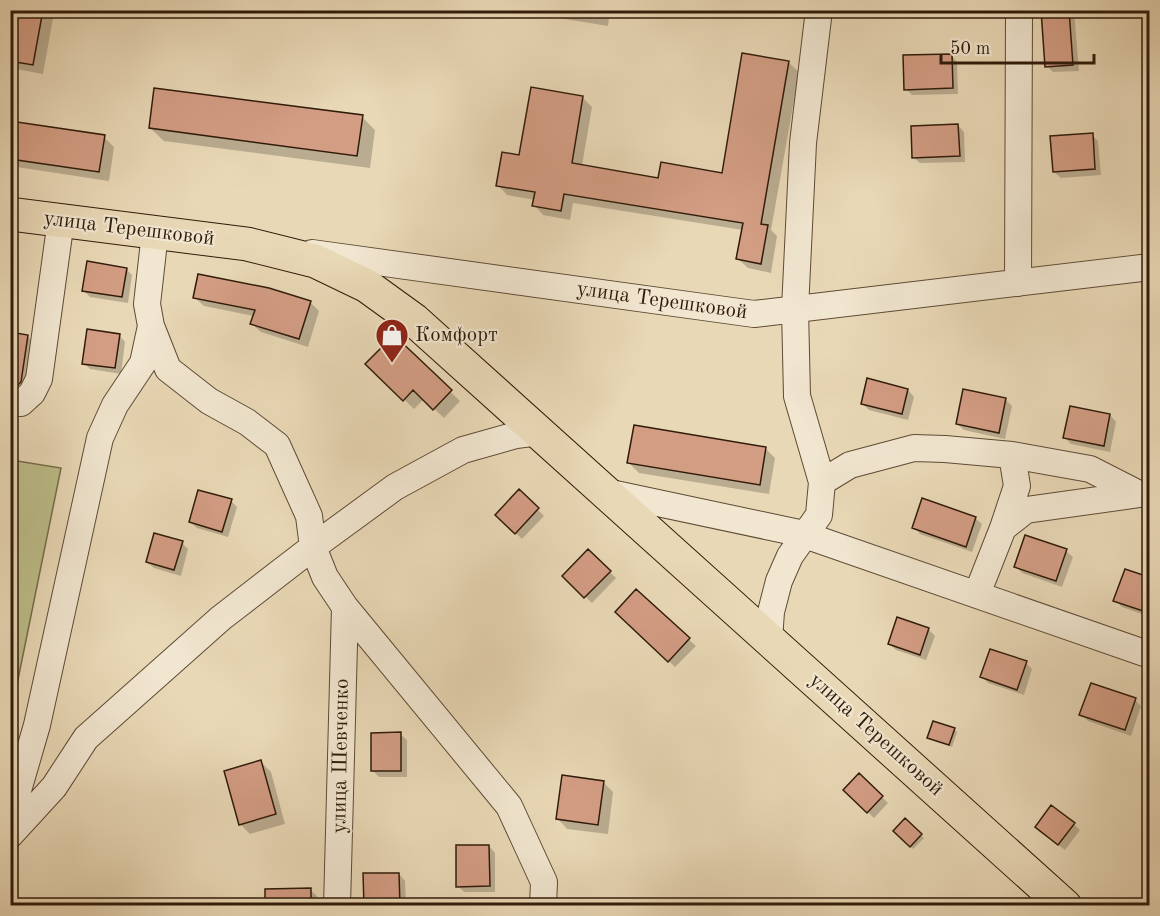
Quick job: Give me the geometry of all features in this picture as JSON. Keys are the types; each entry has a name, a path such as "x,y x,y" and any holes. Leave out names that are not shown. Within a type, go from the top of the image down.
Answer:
{"main road":[{"name":"улица Терешковой","path":"10,214 247,244 315,261 368,286 414,320 1065,906"}],"street":[{"path":"769,639 771,612 780,581 790,556 807,536 819,515 822,482 797,396 795,309 803,144 819,10"},
{"path":"1018,283 1019,10"},
{"path":"10,402 21,403 32,393 39,379 61,220"},
{"path":"155,232 147,304 151,326 168,369 208,402 247,422 277,446 309,516 313,547 325,577 345,607 509,806 544,882 543,906"},
{"name":"улица Терешковой","path":"247,244 754,314 1149,267"},
{"path":"10,818 37,724 100,438 115,405 143,363 151,326"},
{"path":"10,836 54,787 86,738 220,618 395,487 463,450 516,435 539,432"},
{"path":"822,482 849,465 914,448 1012,455 1090,469 1143,494"},
{"path":"977,594 1017,486 1012,455"},
{"name":"улица Терешковой","path":"606,492 807,536 1149,654"},
{"path":"1003,528 1026,510 1143,494"},
{"name":"улица Шевченко","path":"337,906 345,607"}],"green space":[{"path":"10,460 61,468 11,714"}],"building":[{"path":"10,10 43,10 33,65 10,61"},
{"path":"1041,10 1069,10 1073,65 1045,67"},
{"path":"742,53 789,61 761,224 768,225 761,264 736,259 743,223 564,194 561,211 532,206 535,192 496,186 502,152 519,155 531,87 583,96 572,163 658,178 661,162 722,173"},
{"path":"952,54 953,88 904,90 903,55"},
{"path":"154,88 363,115 357,156 149,128"},
{"path":"10,121 105,135 99,172 10,159"},
{"path":"958,124 960,156 912,158 911,126"},
{"path":"1093,133 1095,169 1053,172 1050,136"},
{"path":"87,261 127,268 122,297 82,291"},
{"path":"198,274 269,288 311,301 299,339 250,324 255,310 193,298"},
{"path":"87,329 120,334 115,368 82,364"},
{"path":"10,332 28,335 21,382 17,386 10,386"},
{"path":"394,335 452,390 433,410 413,390 403,401 365,364"},
{"path":"867,378 908,389 902,414 861,404"},
{"path":"963,389 1006,398 999,433 956,424"},
{"path":"1070,406 1110,414 1104,446 1063,438"},
{"path":"634,425 766,447 760,485 627,463"},
{"path":"519,489 539,508 515,534 495,515"},
{"path":"198,490 232,499 222,532 189,522"},
{"path":"922,498 976,517 966,547 912,528"},
{"path":"154,533 183,541 174,570 146,562"},
{"path":"1025,535 1067,549 1056,581 1014,567"},
{"path":"588,549 611,571 584,598 562,576"},
{"path":"1125,569 1149,577 1149,613 1113,601"},
{"path":"636,589 690,638 668,662 615,612"},
{"path":"897,617 929,628 920,655 888,644"},
{"path":"990,649 1027,661 1017,690 980,677"},
{"path":"1091,683 1136,698 1125,730 1079,715"},
{"path":"933,721 955,728 949,745 927,738"},
{"path":"401,732 401,771 371,771 371,733"},
{"path":"261,760 276,814 239,825 224,771"},
{"path":"859,773 883,796 867,813 843,790"},
{"path":"562,775 604,781 598,825 556,819"},
{"path":"1051,805 1075,823 1058,845 1035,827"},
{"path":"905,818 922,834 910,847 893,831"},
{"path":"456,845 489,845 490,886 456,887"},
{"path":"363,873 399,873 400,906 364,906"},
{"path":"311,888 311,906 265,906 265,889"}],"place":[{"name":"Комфорт","path":"392,364"}]}
